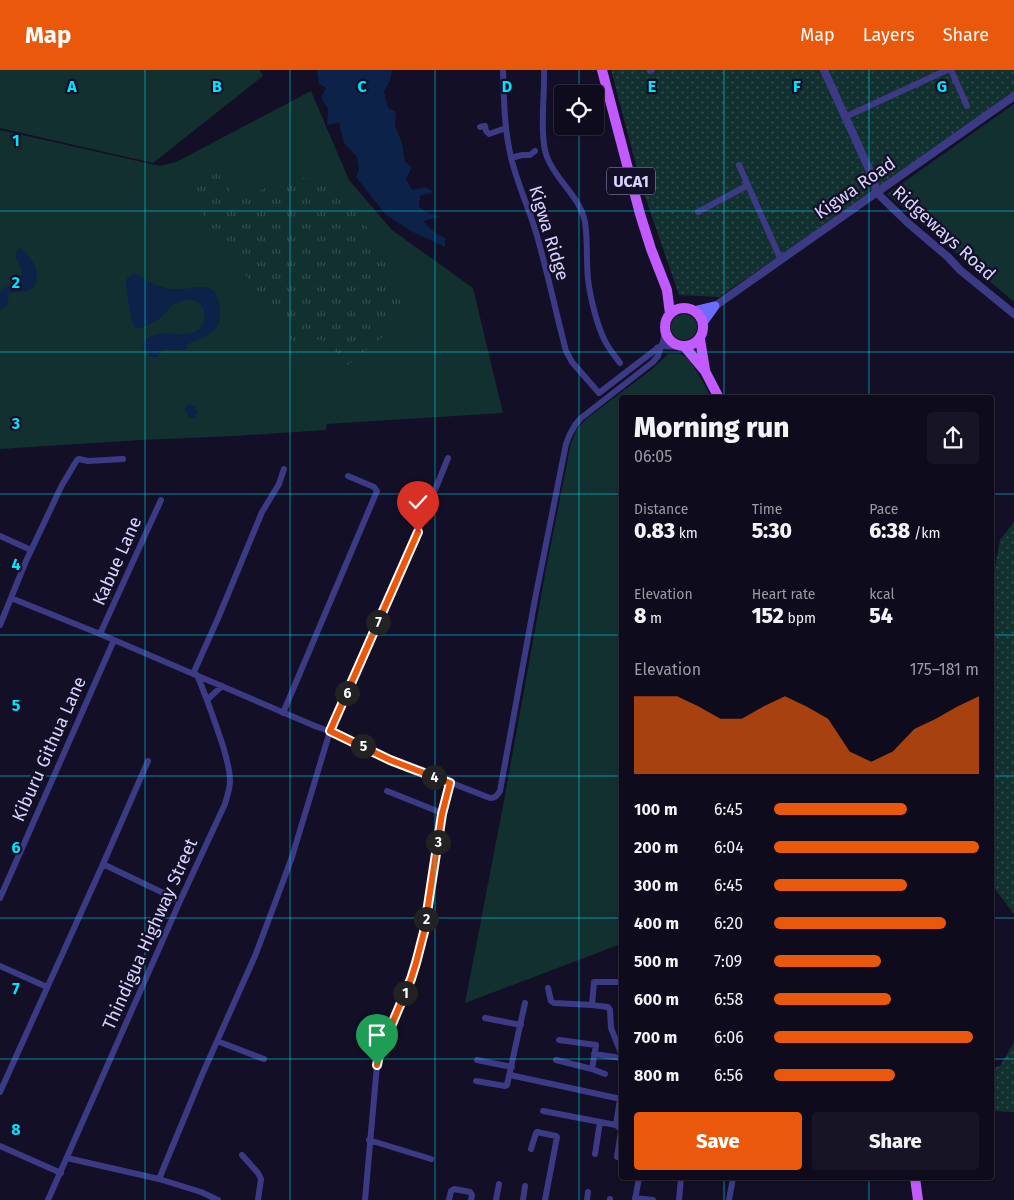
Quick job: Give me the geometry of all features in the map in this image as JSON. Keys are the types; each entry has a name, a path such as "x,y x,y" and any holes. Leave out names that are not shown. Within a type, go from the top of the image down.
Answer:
{"main road":[{"name":"UCA1","path":"602,70 640,214 667,290 670,314"},
{"name":"UCA1","path":"667,290 682,308"},
{"path":"694,311 715,306"},
{"path":"703,323 715,306"},
{"path":"684,347 694,344 700,339 703,332 703,323 701,317 694,311 682,308 670,314 665,330 672,342 684,347 705,371 717,395"},
{"path":"700,339 705,371"},
{"path":"915,1180 918,1200"}],"street":[{"name":"Kigwa Ridge","path":"503,70 506,128 511,158 531,214 566,351 572,362 599,393 659,347"},
{"path":"544,70 546,156 554,173 575,198 581,210 584,222 588,278 593,304 604,340 620,363"},
{"path":"824,70 874,180 876,192"},
{"path":"845,117 947,70"},
{"path":"951,70 967,106"},
{"name":"Kigwa Road","path":"715,306 1014,96"},
{"path":"480,127 485,126 489,134 506,128"},
{"path":"511,158 530,155 535,151 545,149"},
{"path":"739,165 781,260"},
{"path":"698,212 748,185"},
{"name":"Ridgeways Road","path":"876,192 960,270 1014,314"},
{"path":"11,598 330,731 390,760 490,798 498,796 566,444 575,425 581,418 653,362 660,353 659,347 663,342 665,330"},
{"path":"659,347 684,347"},
{"path":"160,1179 183,1120 254,956 290,865 330,731 448,458"},
{"path":"0,624 31,550 62,485 75,464 79,459 88,461 123,459"},
{"path":"195,674 262,512 279,484 284,469"},
{"path":"283,712 377,491 374,487 348,476"},
{"name":"Kabue Lane","path":"100,634 161,500"},
{"path":"0,536 31,550"},
{"name":"Kiburu Githua Lane","path":"0,898 114,640"},
{"name":"Thindigua Highway Street","path":"48,1200 180,901 225,804 230,780 229,770 208,699 195,674"},
{"path":"208,699 222,686"},
{"path":"0,1092 148,761"},
{"path":"364,1200 379,1055 416,963 425,924 442,814 450,783"},
{"path":"387,791 442,814"},
{"path":"103,864 180,901"},
{"path":"0,966 47,988"},
{"path":"592,1004 594,982 619,982"},
{"path":"548,988 551,1001 554,1003 592,1004 609,1008 611,1028 619,1047"},
{"path":"476,1081 505,1086 508,1084 525,1004"},
{"path":"484,1018 521,1025"},
{"path":"217,1040 264,1059"},
{"path":"559,1040 595,1044 592,1068"},
{"path":"594,1054 619,1058"},
{"path":"477,1060 512,1067"},
{"path":"556,1060 592,1068 605,1074"},
{"path":"510,1075 619,1099"},
{"path":"616,1125 619,1109"},
{"path":"543,1111 616,1125 619,1127"},
{"path":"595,1154 600,1122"},
{"path":"531,1149 536,1133 557,1137 546,1200"},
{"path":"369,1140 431,1159"},
{"path":"0,1146 61,1173"},
{"path":"618,1157 619,1148"},
{"path":"242,1156 261,1179 258,1200"},
{"path":"68,1158 160,1179 201,1192 218,1200"},
{"path":"639,1180 635,1199 653,1200"},
{"path":"679,1200 681,1180"},
{"path":"729,1200 733,1180"},
{"path":"496,1200 499,1184"},
{"path":"523,1200 525,1186"},
{"path":"449,1200 451,1191 454,1189 470,1192 472,1195 471,1200"},
{"path":"586,1200 588,1192"}],"green space":[{"path":"0,70 260,70 263,76 153,163 0,128"},
{"path":"611,70 1014,70 1014,97 719,297 679,295 642,188"},
{"path":"311,91 349,180 392,230 473,288 503,413 327,424 326,430 0,449 0,130 160,166 176,162"},
{"path":"1014,104 1014,302 887,194"},
{"path":"212,163 237,202 290,176 340,183 378,245 401,303 385,335 348,365 327,342 316,339 296,346 197,206 189,179"},
{"path":"684,314 693,318 697,327 693,336 684,340 675,336 671,327 675,318"},
{"path":"668,354 680,354 691,363 710,395 619,395 619,945 465,1003 571,443 577,429 586,419 651,370"},
{"path":"1014,522 1014,914 994,888 994,572 1000,540"},
{"path":"1014,1042 1014,1112 994,1111 994,1068 1000,1066"}],"water":[{"path":"317,70 392,70 390,81 384,91 388,108 396,112 395,125 402,143 405,162 412,167 406,179 412,190 425,187 434,192 420,196 419,207 428,213 441,217 423,221 436,234 445,238 445,247 413,232 386,215 356,177 359,169 357,157 344,143 339,123 327,125 328,109 321,97 326,88 319,84"},
{"path":"20,249 28,255 34,264 37,279 35,285 30,290 11,293 8,296 7,304 0,310 1,291 17,282 21,276 22,272 16,257 17,250"},
{"path":"133,273 168,289 208,287 216,293 220,308 220,321 214,331 187,345 187,350 162,350 157,358 148,355 143,347 145,339 163,333 184,334 197,331 203,324 204,312 203,307 199,303 184,300 173,305 157,320 138,329 132,323 126,285 127,278"},
{"path":"189,404 194,406 198,412 194,418 189,417 185,410"}],"route":[{"path":"377,1065 379,1055 416,963 424,932 442,814 450,783 390,760 346,737 330,731 418,532"}]}
